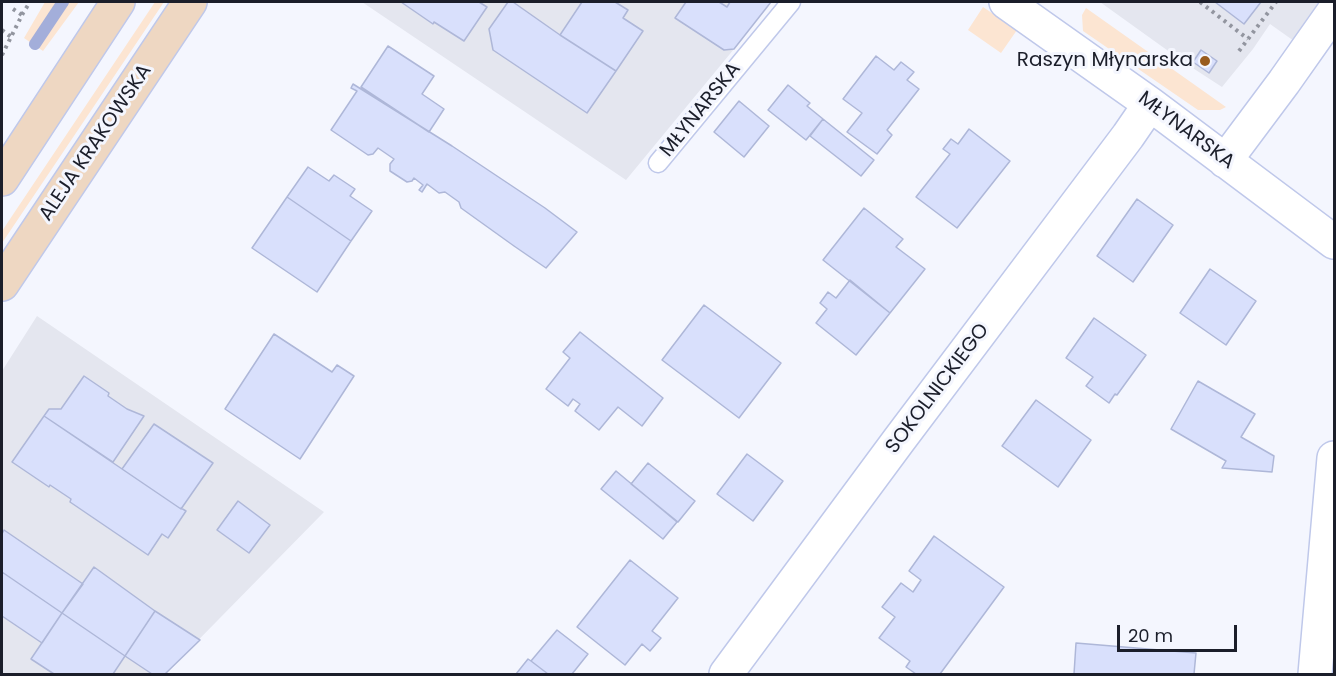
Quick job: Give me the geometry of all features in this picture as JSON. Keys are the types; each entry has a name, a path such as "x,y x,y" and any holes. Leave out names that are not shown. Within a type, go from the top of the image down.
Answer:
{"main road":[{"path":"2,179 118,2"},
{"name":"ALEJA KRAKOWSKA","path":"2,284 190,2"}],"street":[{"name":"MŁYNARSKA","path":"1006,2 1150,104 1335,242"},
{"path":"1225,161 1335,10"},
{"name":"SOKOLNICKIEGO","path":"726,675 1150,104"},
{"path":"1315,675 1335,458"}],"lane":[{"name":"MŁYNARSKA","path":"658,163 791,2"}],"path":[{"path":"2,55 30,2"},
{"path":"1200,2 1248,39"},
{"path":"1239,51 1276,2"},
{"path":"13,9 22,15"},
{"path":"2,30 10,37"}],"shaded area":[{"path":"45,2 79,2 43,51 24,38"},
{"path":"155,2 164,2 2,243 2,231"},
{"path":"362,2 771,2 626,180"},
{"path":"1100,2 1321,2 1294,41 1270,24 1222,87"},
{"path":"983,7 1017,30 1001,53 968,30"},
{"path":"1086,8 1226,107 1220,110 1198,110 1083,31 1082,15"},
{"path":"37,316 324,512 165,674 2,674 2,371"}],"building":[{"path":"401,2 479,2 487,7 464,41 434,22 433,24"},
{"path":"508,2 513,2 616,71 587,113 493,50 489,29"},
{"path":"582,2 615,2 628,10 623,18 643,31 616,71 560,35"},
{"path":"686,2 719,2 727,7 730,2 771,2 734,49 724,50 675,18"},
{"path":"1215,2 1261,2 1244,24"},
{"path":"388,46 434,76 422,94 444,109 429,132 361,87"},
{"name":"Raszyn Młynarska","path":"1201,50 1217,61 1209,73 1193,62"},
{"path":"876,56 894,70 901,62 914,72 907,80 919,89 887,130 892,135 877,154 847,132 862,113 843,99"},
{"path":"353,84 452,146 577,232 546,268 461,208 459,202 445,192 439,193 427,184 422,192 419,190 423,185 414,178 407,182 390,171 390,164 394,159 378,148 373,154 368,155 331,130 357,91 351,88"},
{"path":"788,85 810,103 807,106 823,119 806,140 768,110"},
{"path":"739,101 769,126 744,157 714,132"},
{"path":"823,119 874,160 861,176 810,136"},
{"path":"969,129 1010,161 957,228 916,197 950,154 943,149 951,139 958,144"},
{"path":"308,167 329,181 334,175 355,189 350,196 372,211 351,241 287,197"},
{"path":"287,197 351,241 317,292 252,248"},
{"path":"1137,199 1173,225 1133,282 1097,256"},
{"path":"864,208 903,239 896,247 925,269 890,313 823,260"},
{"path":"1210,269 1256,301 1226,345 1180,313"},
{"path":"850,280 890,313 856,355 816,323 827,309 820,303 828,292 836,298"},
{"path":"704,305 781,363 739,418 662,360"},
{"path":"1094,318 1146,355 1109,403 1086,386 1093,377 1066,358"},
{"path":"580,332 663,398 642,426 618,407 599,430 575,411 580,404 573,399 568,406 546,389 570,358 563,352"},
{"path":"274,334 332,372 337,365 354,376 300,459 225,409"},
{"path":"84,376 127,409 144,416 113,462 44,416 49,409 61,409"},
{"path":"1198,381 1255,414 1241,437 1274,456 1272,472 1222,468 1226,461 1171,429"},
{"path":"1036,400 1091,440 1058,487 1002,446"},
{"path":"44,416 186,511 168,538 162,534 148,555 70,502 71,499 12,462"},
{"path":"154,424 213,463 181,509 122,469"},
{"path":"747,454 783,481 753,521 717,494"},
{"path":"648,463 695,501 678,522 631,484"},
{"path":"616,471 677,522 663,539 601,489"},
{"path":"238,501 270,525 249,553 217,530"},
{"path":"4,530 83,584 62,613 2,572 2,534"},
{"path":"934,536 1004,587 940,674 916,674 906,667 910,661 879,638 895,617 882,607 901,583 913,592 921,580 909,571"},
{"path":"630,560 678,598 652,631 661,638 650,651 642,644 625,665 577,627"},
{"path":"94,567 155,611 125,656 62,613"},
{"path":"2,572 62,613 42,643 2,616"},
{"path":"155,611 200,640 165,674 152,674 125,656"},
{"path":"62,613 125,656 113,674 54,674 31,659"},
{"path":"557,630 588,654 572,674 548,674 531,661"},
{"path":"1076,643 1196,653 1194,674 1074,674"},
{"path":"528,659 531,661 548,674 516,674"}],"waterway":[{"path":"35,44 63,2"}],"place":[{"name":"Raszyn Młynarska","path":"1205,61"}]}
